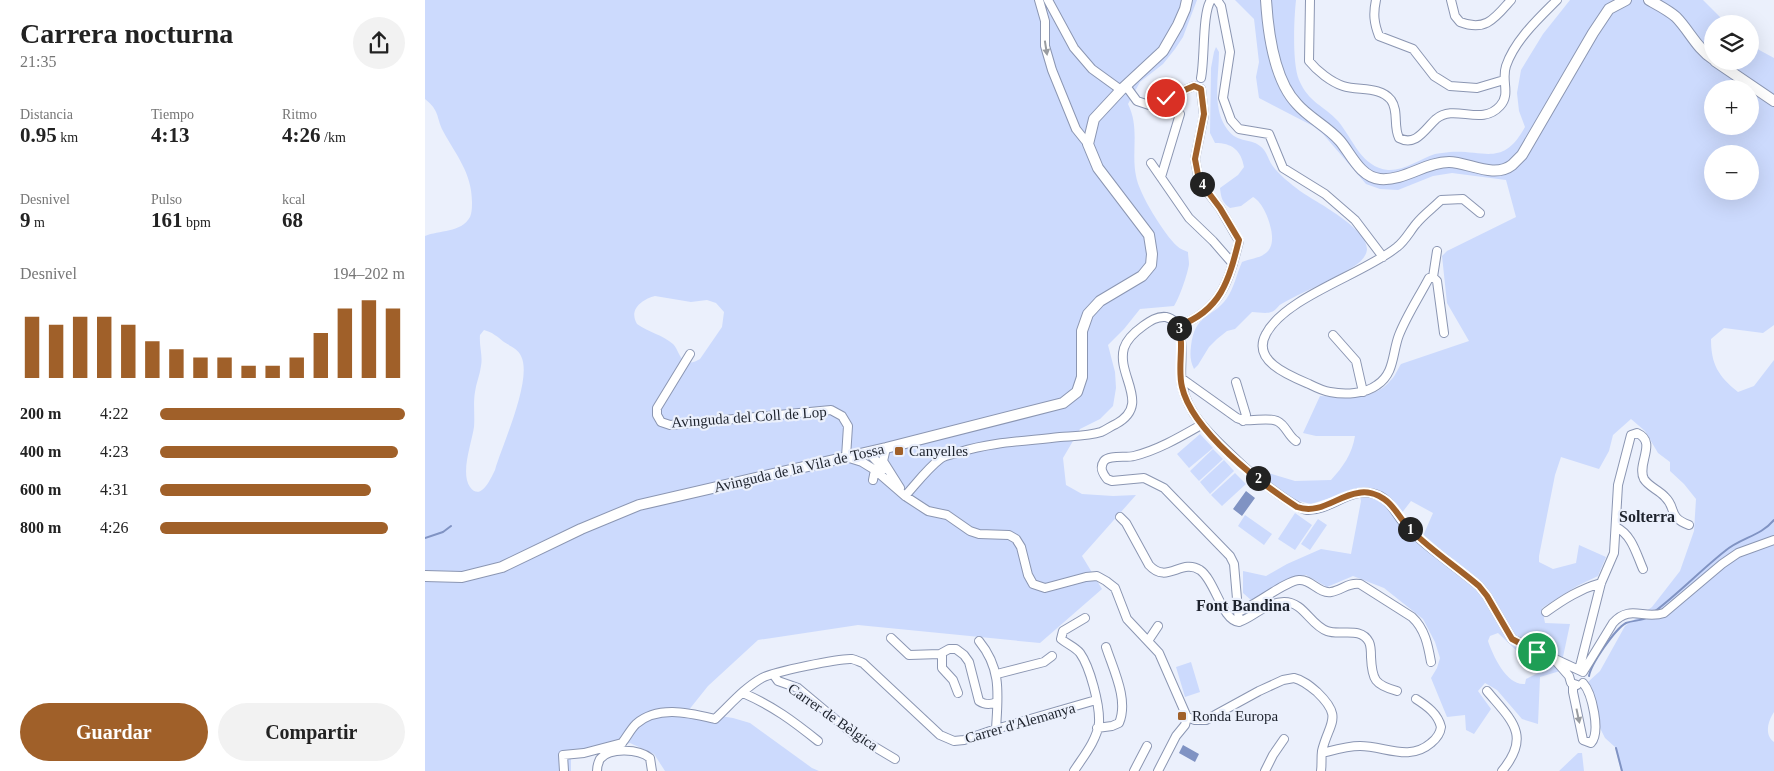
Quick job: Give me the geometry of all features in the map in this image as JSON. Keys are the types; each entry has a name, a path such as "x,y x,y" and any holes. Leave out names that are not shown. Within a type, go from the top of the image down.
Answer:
{"main road":[{"path":"1088,144 1094,119 1163,51 1178,25 1187,0"},
{"path":"1266,0 1275,57 1283,85 1297,104 1323,124 1340,141 1355,162 1368,175 1380,179 1404,176 1431,164 1449,162 1493,171 1510,167 1522,155 1609,9 1626,0"},
{"path":"1649,0 1676,17 1691,37 1704,50"},
{"path":"1729,70 1774,101"},
{"name":"Avinguda de la Vila de Tossa","path":"425,576 462,576 502,567 581,529 639,505 886,448 1063,403 1077,392 1082,377 1082,331 1088,314 1101,301 1142,276 1151,265 1152,254 1149,234 1098,168 1088,144"}],"street":[{"path":"1039,0 1045,21 1045,46 1052,70 1076,129 1088,144"},
{"path":"1048,0 1074,48 1092,68 1124,88 1137,101 1149,105 1205,84 1201,78 1208,4 1211,0"},
{"path":"1217,0 1221,6 1231,52 1223,98 1231,120 1239,129 1269,134 1283,168 1325,194 1355,220 1383,257"},
{"path":"1310,0 1309,61 1317,70 1342,86 1377,91 1389,97 1393,102 1396,114 1397,134 1403,140 1415,139 1427,130 1436,119 1447,114 1478,116 1489,114 1499,107 1505,99 1507,92 1504,80 1506,67 1519,42 1539,17 1557,0"},
{"path":"1375,0 1373,12 1379,36 1413,50 1442,82 1450,86 1470,89 1504,80"},
{"path":"1451,0 1455,16 1460,22 1475,26 1481,26 1493,20 1511,0"},
{"path":"1178,326 1196,318 1216,300 1224,288 1239,240 1220,208 1199,180 1195,159 1204,114 1197,87"},
{"path":"1161,177 1180,114"},
{"path":"1151,163 1189,218 1233,264"},
{"path":"1433,277 1429,278 1400,333 1392,367 1386,378 1377,386 1363,392 1329,392 1283,372 1264,354 1262,342 1266,333 1278,318 1293,306 1383,257 1399,246 1417,222 1441,200 1463,199 1480,214"},
{"path":"1433,277 1437,251"},
{"path":"1433,277 1437,281 1444,333"},
{"path":"905,496 941,458 971,449 1100,432 1125,419 1133,407 1132,393 1124,361 1124,349 1127,342 1152,320 1160,317 1173,320 1178,326 1181,337 1182,388 1189,404 1201,425 1241,465 1297,507 1305,510 1317,509 1358,493 1379,496 1386,500 1412,531 1479,586 1487,596 1512,639 1580,670 1585,677 1583,683"},
{"path":"1333,335 1357,361 1363,392"},
{"name":"Avinguda del Coll de Lop","path":"690,354 657,408 657,415 661,422 669,425 831,410 842,416 848,426 846,457"},
{"path":"1181,378 1243,421 1274,420 1282,424 1291,437 1297,441"},
{"path":"1236,382 1246,414 1243,421"},
{"path":"1201,425 1158,448 1140,454 1108,458 1103,464 1102,470 1107,479 1112,481 1144,478 1169,492 1178,504 1230,556 1234,564 1239,622"},
{"path":"1580,670 1601,583 1614,553 1618,485 1631,436 1637,433 1642,435 1647,444 1642,470 1644,478 1666,498 1674,516 1680,522 1689,525"},
{"path":"886,448 883,461 905,496"},
{"path":"868,452 894,480"},
{"path":"846,457 862,462 875,470 905,496 928,511 947,515 970,531 979,534 1009,534 1016,539 1021,547 1028,575 1033,584 1045,588 1097,576 1115,588 1127,619 1159,653 1187,717 1185,725 1176,736 1158,771"},
{"path":"873,480 875,470"},
{"path":"1120,517 1126,522 1149,565 1154,570 1160,573 1188,567 1200,570 1207,577 1232,620 1239,622 1274,604 1286,602 1295,604 1327,631 1355,632 1366,638 1370,643 1372,672 1375,680 1381,686 1397,691"},
{"path":"1616,527 1625,532 1629,538 1643,569"},
{"path":"1580,670 1619,616 1627,612 1655,616 1664,613 1722,564 1743,550 1774,540"},
{"path":"1238,612 1297,580 1304,580 1326,592 1332,592 1351,584 1360,584 1413,617 1426,639 1431,662"},
{"path":"1546,612 1566,597 1601,583"},
{"path":"1074,771 1094,737 1099,723 1090,674 1079,652 1061,639 1063,631 1085,618"},
{"path":"1148,641 1158,626"},
{"path":"891,638 909,655 942,654 949,649 956,650 964,655 969,662 979,701 991,705 997,702"},
{"path":"979,641 987,651 997,674 996,729"},
{"path":"1097,728 1119,723 1122,717 1121,697 1106,647"},
{"path":"942,654 942,668 953,680 958,693"},
{"path":"997,674 1044,662 1052,656"},
{"path":"1551,657 1569,676 1569,681 1573,685 1583,740 1591,743 1595,737 1596,724 1589,692 1583,683"},
{"name":"Carrer d'Alemanya","path":"623,747 637,724 650,715 667,712 687,713 715,719 763,677 842,660 853,660 863,663 940,735 954,741 964,740 1096,700"},
{"path":"1569,676 1573,670 1580,670"},
{"name":"Carrer de Bèlgica","path":"773,674 778,680 798,688 853,734 895,759"},
{"path":"1187,717 1195,720 1206,720 1277,683 1289,678 1297,679 1321,696 1332,711 1332,725 1322,753 1321,771"},
{"path":"1573,685 1583,683"},
{"path":"1487,691 1513,722 1517,734 1514,753 1502,771"},
{"path":"743,693 783,714 818,741"},
{"path":"1322,753 1349,747 1366,746 1405,753 1427,747 1438,736 1441,728 1434,713 1416,699"},
{"path":"1265,771 1273,754 1284,740"},
{"path":"1135,771 1147,746"},
{"path":"597,771 599,761 604,756 623,747"},
{"path":"564,771 563,755 623,747 644,753 651,758 652,771"}],"shaded area":[{"path":"425,0 1197,0 1183,37 1163,64 1140,82 1128,104 1134,122 1135,167 1138,184 1147,203 1166,233 1178,247 1188,252 1189,264 1187,273 1174,306 1140,309 1108,345 1115,372 1116,388 1113,406 1100,419 1080,429 1063,458 1066,485 1082,494 1136,495 1082,556 1102,589 1040,643 858,625 758,640 708,686 688,711 733,718 750,723 812,768 819,771 665,771 654,754 630,743 571,757 571,771 425,771 425,236 461,226 470,217 472,202 466,173 443,131 435,111 425,99","holes":["655,296 691,302 707,300 716,303 724,312 722,327 700,359 693,362 685,361 681,358 675,346 669,341 637,324 634,314 636,309 642,302","484,330 495,335 518,351 524,366 520,396 495,470 485,487 478,492 474,491 467,481 466,466 474,427 474,401 481,362 480,335"]},
{"path":"1235,0 1296,0 1294,52 1299,80 1303,88 1312,99 1338,121 1364,158 1379,168 1394,170 1437,154 1463,152 1493,154 1509,147 1525,127 1519,111 1517,93 1521,70 1543,34 1570,0 1703,0 1718,15 1704,15 1704,70 1759,70 1759,50 1774,58 1774,325 1763,333 1724,328 1711,339 1711,348 1717,369 1725,380 1738,392 1754,386 1774,360 1774,712 1770,720 1768,732 1774,742 1774,771 1621,771 1615,747 1605,738 1599,726 1588,682 1600,671 1625,626 1652,607 1680,571 1694,531 1696,499 1670,471 1670,462 1658,453 1645,431 1631,419 1613,435 1609,451 1599,469 1561,457 1555,475 1539,562 1553,569 1576,563 1579,545 1606,557 1598,576 1577,586 1542,608 1545,623 1570,624 1560,671 1540,677 1538,724 1522,719 1497,690 1485,683 1478,691 1491,709 1474,734 1466,730 1465,715 1447,717 1431,678 1440,658 1435,642 1423,619 1384,588 1353,576 1327,587 1306,575 1290,578 1251,600 1243,593 1243,571 1266,576 1287,564 1321,549 1351,554 1361,501 1358,489 1311,504 1291,499 1252,468 1295,481 1331,480 1352,449 1355,436 1316,436 1303,433 1320,396 1358,396 1376,392 1392,379 1401,364 1469,341 1447,303 1442,256 1447,251 1516,217 1506,180 1452,173 1433,176 1398,190 1380,189 1366,184 1323,134 1313,126 1259,98 1256,77 1259,62 1254,19","holes":["1411,501 1433,513 1423,536 1411,527 1401,514","1498,633 1519,653 1550,667 1526,679 1525,684 1512,680 1502,669 1488,641 1490,636"]},
{"path":"1216,47 1219,52 1217,99 1221,117 1229,132 1238,138 1256,143 1262,148 1272,165 1282,176 1300,191 1350,224 1365,241 1367,249 1360,262 1330,280 1281,304 1273,311 1267,313 1252,312 1235,329 1227,331 1217,339 1194,369 1190,352 1196,328 1200,322 1216,310 1227,298 1232,290 1242,262 1265,254 1272,243 1269,220 1257,200 1253,197 1241,206 1230,208 1221,197 1220,188 1238,175 1244,167 1241,156 1235,149 1226,144 1215,143 1210,133 1211,68"},
{"path":"1200,434 1213,448 1189,468 1177,454"},
{"path":"1213,449 1223,459 1199,481 1190,471"},
{"path":"1224,460 1234,471 1210,494 1200,482"},
{"path":"1235,473 1246,484 1222,506 1211,495"},
{"path":"1246,491 1255,498 1242,516 1233,509"},
{"path":"1295,513 1312,525 1295,550 1278,539"},
{"path":"1245,515 1272,534 1264,545 1238,526"},
{"path":"1318,519 1327,525 1310,550 1301,544"},
{"path":"1191,662 1200,692 1185,697 1176,667"},
{"path":"1183,745 1199,754 1195,762 1179,753"},
{"path":"1578,753 1582,753 1584,771 1559,771"}],"waterway":[{"path":"1654,612 1725,551 1763,530 1774,520"},
{"path":"425,538 443,532 451,526"},
{"path":"1589,676 1610,639 1621,627 1626,623 1648,617"},
{"path":"1616,748 1622,771"}],"place":[{"name":"Canyelles","path":"899,451"},
{"name":"Ronda Europa","path":"1182,716"}],"district":[{"name":"Solterra","path":"1647,516"},
{"name":"Font Bandina","path":"1243,605"}],"route":[{"path":"1166,98 1186,88 1194,86 1201,89 1204,114 1195,159 1199,180 1220,208 1239,240 1233,264 1221,293 1196,318 1178,326 1181,337 1180,375 1182,388 1191,411 1201,425 1241,465 1297,507 1305,510 1317,509 1358,493 1368,493 1386,500 1412,531 1479,586 1487,596 1512,639 1537,652"}]}
